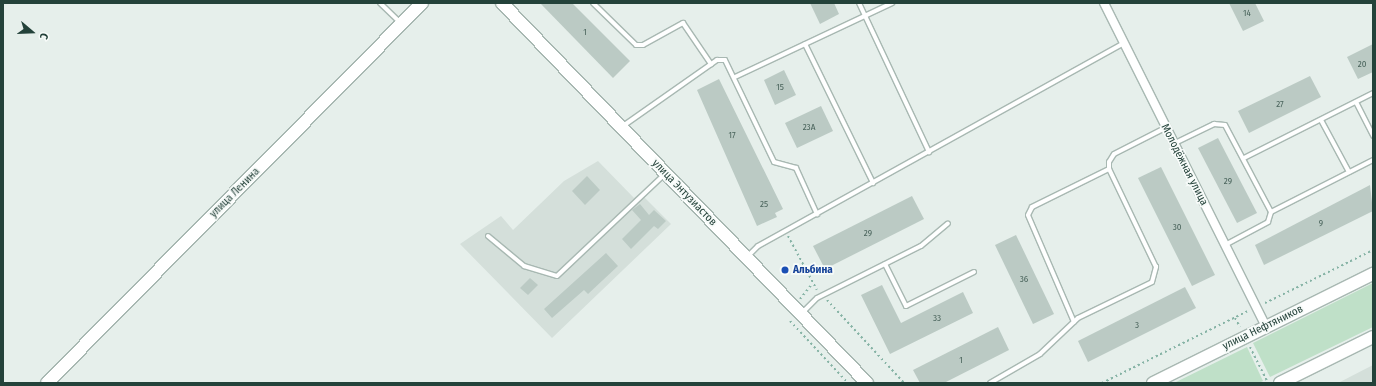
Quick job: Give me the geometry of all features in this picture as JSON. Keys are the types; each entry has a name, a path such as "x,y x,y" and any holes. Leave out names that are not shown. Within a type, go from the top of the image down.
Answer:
{"main road":[{"name":"улица Ленина","path":"47,383 422,3"},
{"name":"улица Энтузиастов","path":"502,3 867,383"},
{"name":"улица Нефтяников","path":"1153,383 1373,274"},
{"path":"1280,383 1373,337"}],"street":[{"name":"Молодёжная улица","path":"1104,3 1123,44 1266,327"}],"lane":[{"path":"380,3 402,23"},
{"path":"593,3 636,45 643,45 683,24 711,64"},
{"path":"858,3 929,152"},
{"path":"735,77 892,3"},
{"path":"805,44 873,183"},
{"path":"746,257 758,246 1123,44"},
{"path":"621,128 711,64 726,60 774,162 796,168 817,214"},
{"path":"1244,158 1373,93"},
{"path":"1356,102 1373,136"},
{"path":"1321,120 1349,172"},
{"path":"1173,144 1219,123 1229,128 1271,212 1268,222 1225,245"},
{"path":"990,383 1040,354 1074,322 1152,282 1155,276 1156,267 1109,169 1114,154 1165,128"},
{"path":"1271,212 1373,160"},
{"path":"1074,322 1028,215 1032,207 1109,169"},
{"path":"488,236 524,266 557,276 666,174"},
{"path":"801,314 823,296 921,246 948,223"},
{"path":"885,264 906,306 974,272"}],"path":[{"path":"785,231 812,284 904,383"},
{"path":"1102,383 1373,250"},
{"path":"1235,318 1268,383"}],"shaded area":[{"path":"598,161 634,198 640,193 671,224 552,338 460,244 501,216 513,230 564,181"},
{"path":"1373,365 1373,383 1338,383"}],"green space":[{"path":"1373,283 1373,327 1270,377 1253,343"},
{"path":"1247,347 1263,381 1259,383 1174,383"}],"building":[{"path":"540,3 572,3 630,61 613,78"},
{"path":"810,3 834,3 839,14 820,24"},
{"path":"1229,3 1255,3 1264,21 1243,31"},
{"path":"1373,44 1373,72 1358,79 1347,57"},
{"path":"784,70 796,95 775,105 764,80"},
{"path":"1310,76 1321,97 1249,133 1238,111"},
{"path":"719,79 783,209 775,213 777,217 757,226 697,90"},
{"path":"821,106 833,131 797,148 785,123"},
{"path":"1218,138 1257,213 1237,223 1198,148"},
{"path":"1161,167 1215,275 1192,286 1138,178"},
{"path":"587,176 600,190 585,205 572,191"},
{"path":"1370,185 1373,211 1264,265 1255,245"},
{"path":"912,196 924,219 825,269 813,246"},
{"path":"640,204 649,215 654,210 666,221 658,229 654,226 631,249 622,239 641,220 632,210"},
{"path":"1016,235 1054,314 1033,324 995,245"},
{"path":"606,253 618,266 588,294 584,290 552,318 544,309"},
{"path":"530,278 538,285 528,295 520,288"},
{"path":"882,285 901,323 963,292 973,313 890,354 861,295"},
{"path":"1185,287 1196,308 1088,362 1078,341"},
{"path":"998,327 1009,350 944,383 920,383 913,370"}],"place":[{"name":"Альбина","path":"785,270"}]}
